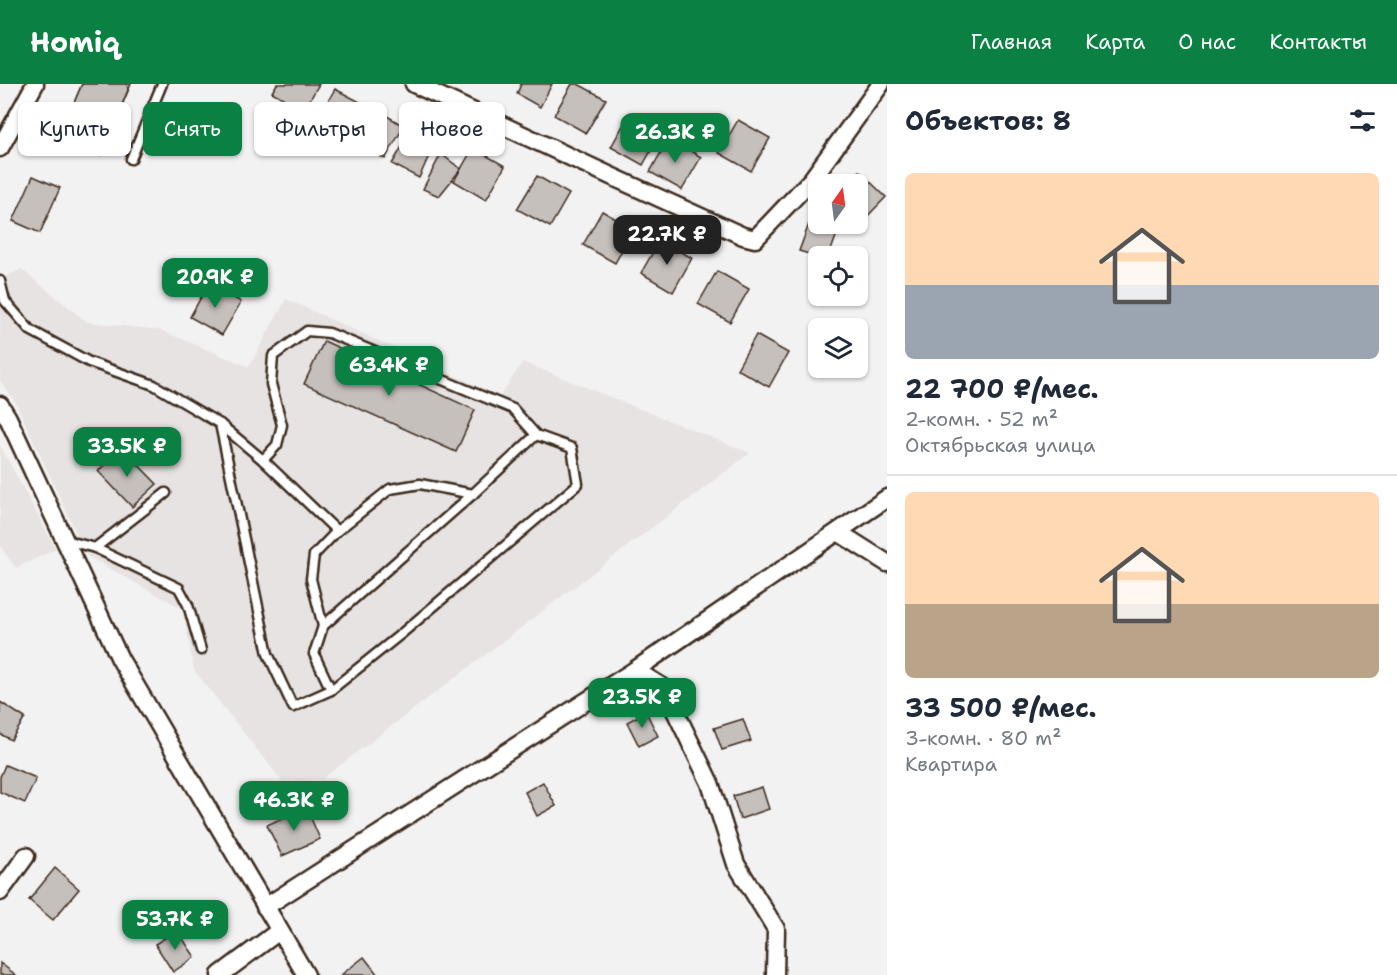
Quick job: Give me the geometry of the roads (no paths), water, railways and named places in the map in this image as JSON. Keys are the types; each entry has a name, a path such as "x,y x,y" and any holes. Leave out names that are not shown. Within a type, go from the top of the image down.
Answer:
{"street":[{"path":"0,148 34,84"},
{"path":"414,84 613,177 744,236 756,239 812,179 881,84"},
{"path":"0,405 120,659 306,975"},
{"path":"265,907 635,670 887,498"},
{"path":"838,532 887,563"},
{"path":"635,670 664,688 710,783 736,864 776,928 775,975"},
{"path":"0,892 26,856"},
{"path":"220,975 279,931"}],"lane":[{"path":"130,159 162,84"},
{"path":"0,281 4,301 30,330 89,362 154,385 220,424 263,460 337,531"},
{"path":"220,424 268,654 293,707 331,690 410,627 578,484 572,448 536,435 513,409 329,333 307,331 273,356 271,384 282,425 277,445 263,460"},
{"path":"331,690 314,654 323,626 473,495 536,435"},
{"path":"323,626 311,579 314,555 337,531 390,489 420,484 473,495"},
{"path":"95,548 166,493"},
{"path":"64,540 95,548 180,588 189,605 201,650"}]}
